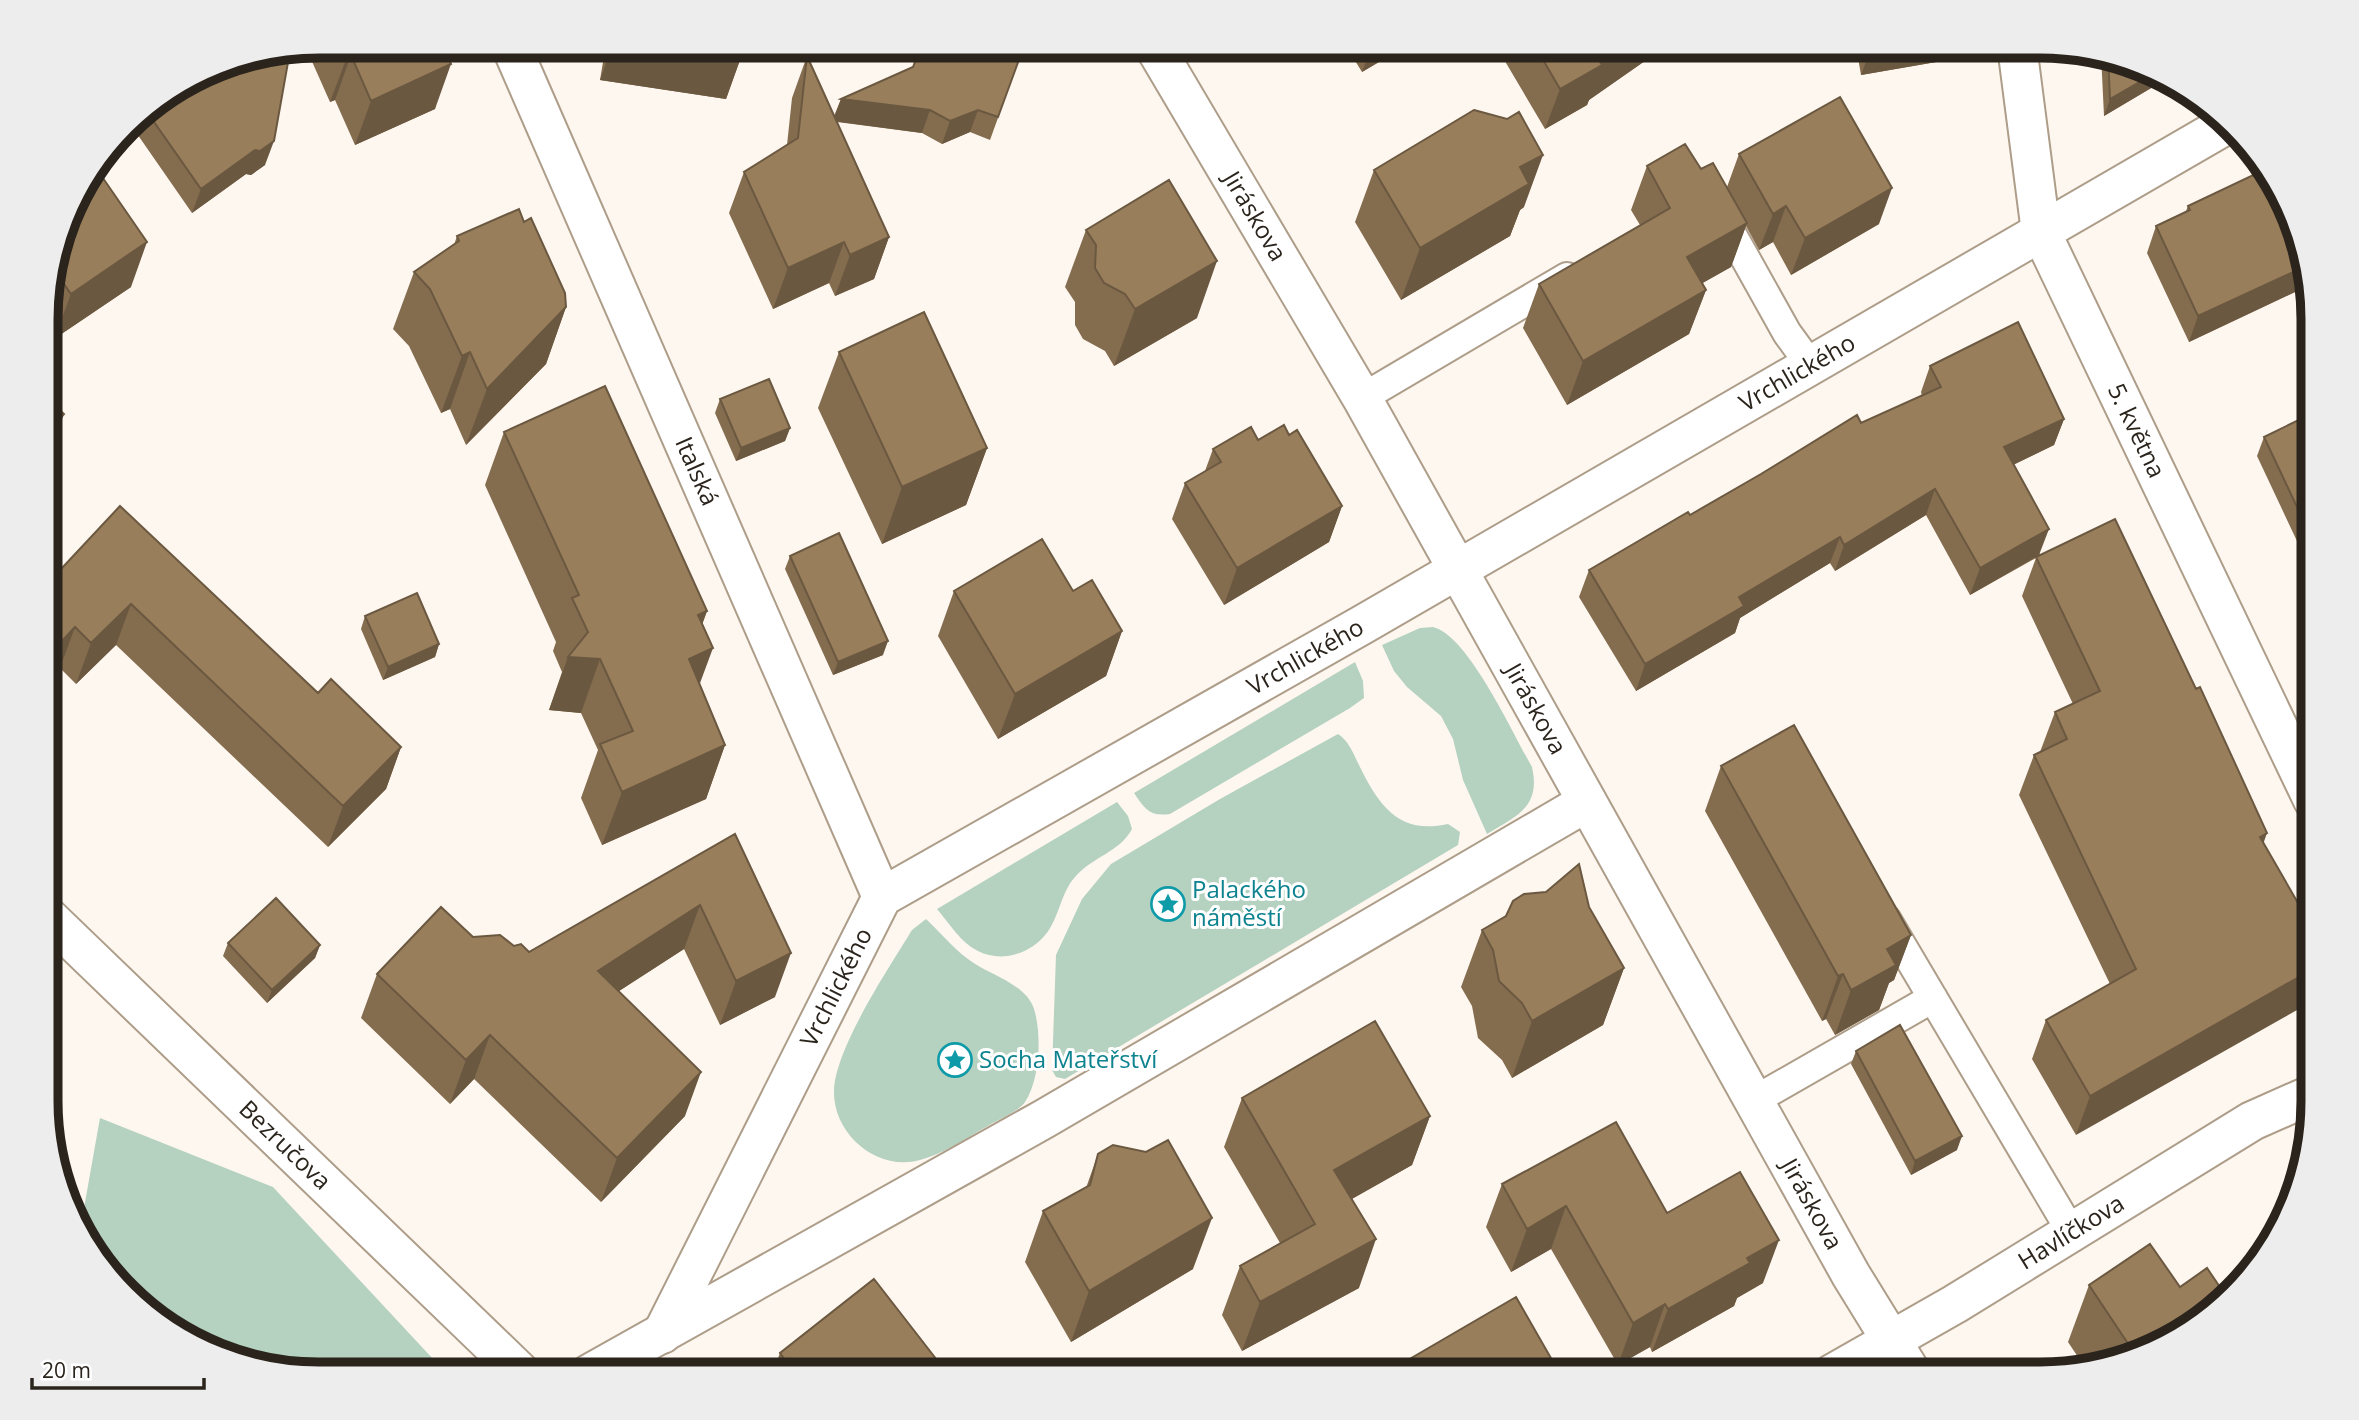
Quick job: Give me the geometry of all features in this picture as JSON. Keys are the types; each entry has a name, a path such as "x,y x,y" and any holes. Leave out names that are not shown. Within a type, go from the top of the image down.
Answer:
{"street":[{"name":"Italská","path":"516,58 882,897"},
{"name":"Jiráskova","path":"1161,58 1362,398 1905,1362"},
{"name":"5. května","path":"2019,58 2041,232 2301,749"},
{"name":"Vrchlického","path":"662,1334 882,897 1457,570 2219,129"},
{"path":"611,1362 1044,1119 1587,802"},
{"name":"Bezručova","path":"58,927 510,1362"},
{"name":"Havlíčkova","path":"1853,1362 2073,1233 2252,1121 2301,1099"}],"lane":[{"path":"1711,198 1787,333 1811,366"},
{"path":"1362,398 1593,261"},
{"path":"1873,896 2073,1233"},
{"path":"1755,1100 1933,998"}],"green space":[{"path":"1433,627 1447,634 1475,666 1532,767 1534,781 1530,801 1517,815 1487,834 1463,780 1453,739 1441,716 1407,687 1394,671 1382,645 1420,628"},
{"path":"1355,662 1363,681 1364,698 1350,708 1170,814 1149,811 1134,793"},
{"path":"1338,734 1345,740 1383,805 1404,821 1416,825 1448,824 1460,832 1458,845 1065,1079 1056,1077 1052,1070 1056,955 1082,899 1111,864 1220,799"},
{"path":"1117,802 1128,816 1132,829 1113,849 1089,864 1075,877 1066,890 1050,928 1032,947 1005,956 987,955 966,943 937,909"},
{"path":"926,919 968,959 1015,986 1030,1000 1037,1020 1037,1069 1030,1092 1022,1106 954,1146 920,1160 904,1162 874,1155 849,1135 841,1122 834,1091 843,1053 877,986 912,930"},
{"path":"100,1118 273,1187 436,1362 302,1362 251,1353 219,1342 174,1318 134,1286 102,1246 83,1213"}],"building":[{"path":"352,58 448,58 451,64 371,101"},
{"path":"808,58 889,237 850,255 844,242 788,268 744,172 798,138"},
{"path":"916,58 1020,58 998,117 978,110 950,121 930,110 841,99 913,67"},
{"path":"1542,58 1606,58 1600,62 1602,65 1560,89"},
{"path":"288,60 274,141 260,151 255,150 201,189 152,118 188,93 219,78 251,67"},
{"path":"2109,67 2144,80 2110,99"},
{"path":"1840,97 1892,188 1805,238 1786,206 1773,214 1739,154"},
{"path":"1474,110 1507,119 1519,112 1543,155 1520,167 1529,184 1420,248 1374,170"},
{"path":"1685,144 1701,169 1713,163 1747,223 1687,257 1706,290 1583,361 1539,284 1670,208 1647,166"},
{"path":"2257,173 2281,219 2296,270 2198,316 2156,226 2190,210 2188,206"},
{"path":"101,175 147,242 71,294 61,280 67,251 85,203"},
{"path":"1169,180 1217,261 1135,309 1125,294 1104,283 1095,268 1096,245 1086,230"},
{"path":"519,209 524,222 531,218 565,293 566,307 487,389 470,352 462,356 430,289 414,272 459,241 457,236"},
{"path":"924,312 987,448 902,487 839,352"},
{"path":"2018,322 2064,419 2004,447 2049,529 1980,568 1935,489 1844,545 1840,537 1739,597 1744,606 1645,664 1589,570 1688,512 1690,515 1761,474 1857,415 1861,423 1941,387 1930,366"},
{"path":"769,379 790,428 741,448 720,399"},
{"path":"605,386 707,611 698,615 713,648 689,659 725,745 622,792 600,744 633,731 600,659 568,657 588,632 572,598 579,595 504,432"},
{"path":"58,408 64,414 58,421"},
{"path":"2301,419 2301,516 2264,437"},
{"path":"1284,425 1289,435 1297,430 1342,506 1237,568 1185,483 1221,462 1213,449 1251,427 1258,440"},
{"path":"120,506 318,693 331,679 401,747 343,806 131,604 91,643 75,627 58,645 58,572"},
{"path":"2115,519 2196,689 2200,687 2267,833 2260,837 2301,908 2301,976 2090,1096 2046,1020 2136,969 2034,755 2067,739 2055,712 2100,691 2036,557"},
{"path":"839,533 888,641 838,662 790,556"},
{"path":"1042,539 1073,591 1092,580 1122,631 1015,694 954,591"},
{"path":"417,593 439,644 388,667 365,616"},
{"path":"1794,725 1911,935 1887,949 1896,965 1851,990 1843,974 1838,976 1721,766"},
{"path":"735,834 791,953 736,981 700,905 598,971 701,1072 617,1158 490,1035 466,1060 377,974 441,907 473,937 500,935 514,946 521,944 529,952"},
{"path":"1579,864 1589,907 1624,968 1532,1021 1522,1003 1499,981 1493,950 1482,930 1506,916 1513,901 1524,894 1546,892"},
{"path":"276,898 320,945 272,990 228,943"},
{"path":"1375,1021 1430,1116 1334,1170 1376,1239 1260,1302 1240,1266 1315,1224 1242,1098"},
{"path":"1900,1025 1962,1136 1915,1161 1856,1051"},
{"path":"1616,1122 1667,1213 1740,1172 1779,1240 1747,1258 1750,1263 1668,1309 1665,1304 1633,1323 1566,1206 1527,1229 1502,1184"},
{"path":"1168,1140 1212,1218 1089,1291 1043,1211 1090,1185 1098,1154 1113,1145 1146,1152"},
{"path":"2150,1244 2180,1287 2207,1268 2221,1289 2171,1327 2130,1346 2089,1285"},
{"path":"874,1279 938,1362 786,1362 780,1353"},
{"path":"1516,1297 1553,1362 1405,1362"}],"place":[{"name":"Palackého náměstí","path":"1168,904"},
{"name":"Socha Mateřství","path":"955,1060"}]}
